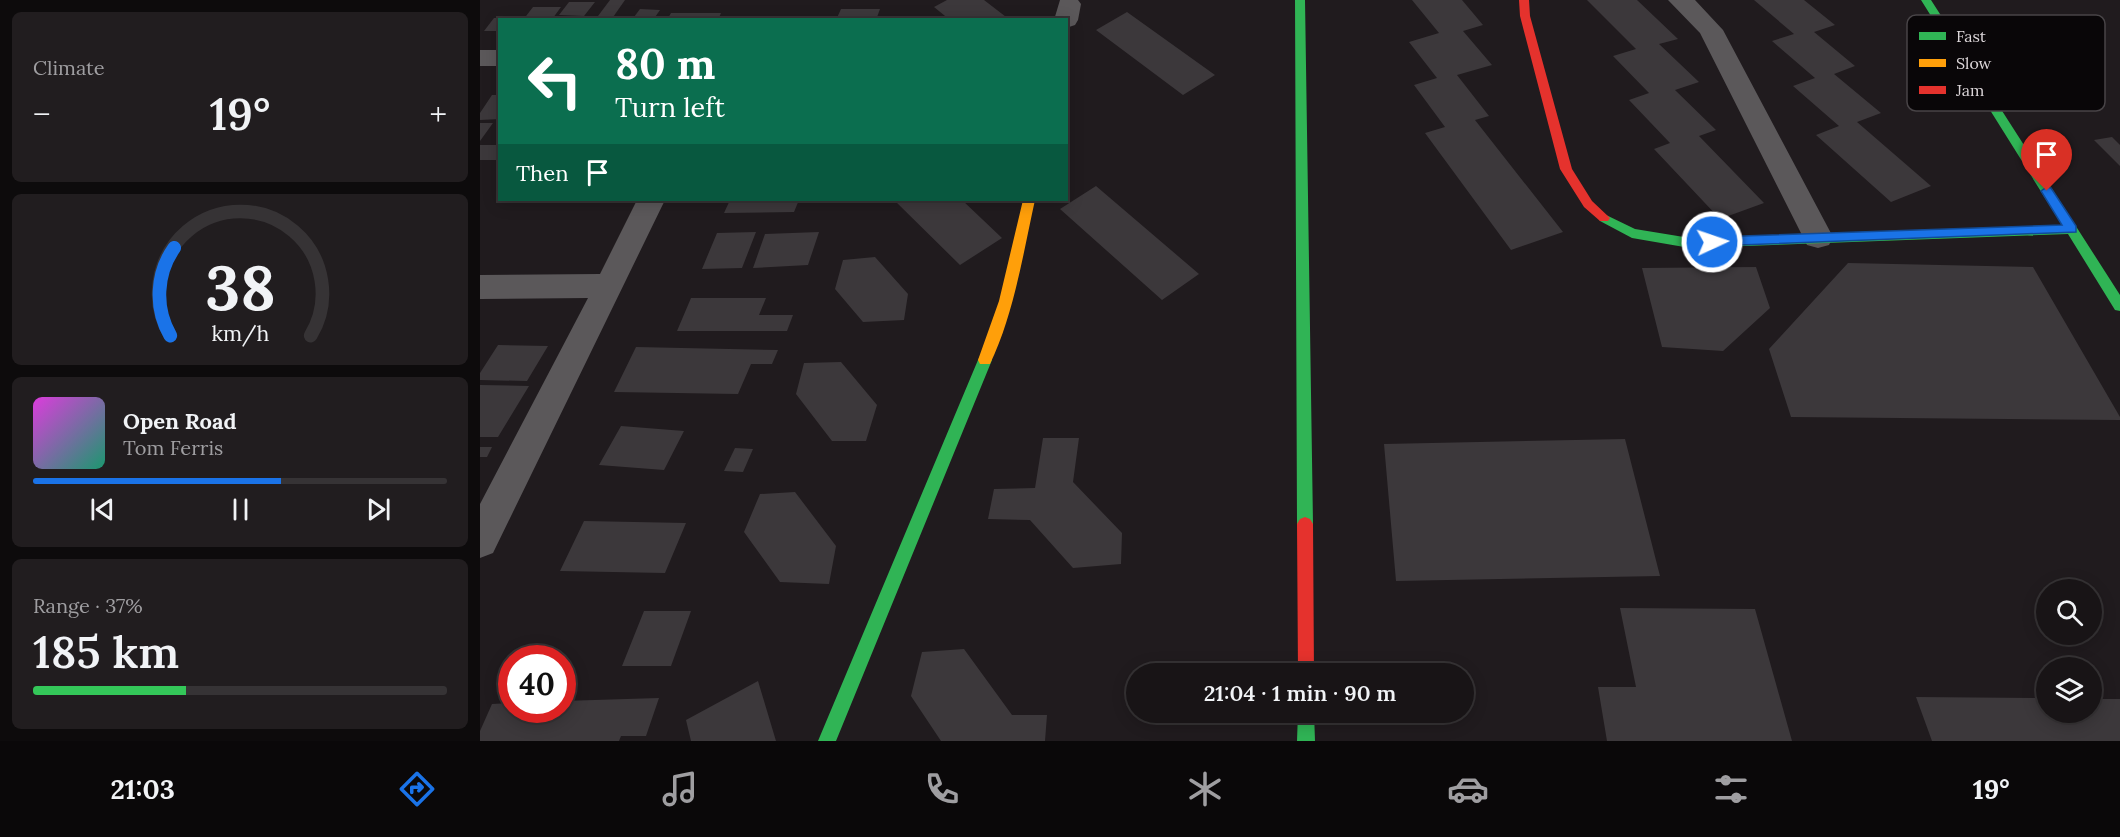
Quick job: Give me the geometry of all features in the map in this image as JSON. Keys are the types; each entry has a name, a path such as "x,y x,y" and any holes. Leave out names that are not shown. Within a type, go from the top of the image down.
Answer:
{"street":[{"path":"1300,0 1306,663"},
{"path":"1524,0 1525,16 1566,169 1576,190 1600,216 1625,231 1657,240 1690,243 2071,229"},
{"path":"1680,0 1695,12 1711,30 1818,237"},
{"path":"1926,0 1935,15"},
{"path":"480,58 498,58"},
{"path":"1996,111 2120,306"},
{"path":"480,541 610,286 651,201"},
{"path":"827,741 997,330 1012,281 1029,201"},
{"path":"480,287 610,286"},
{"path":"1306,723 1306,741"}],"building":[{"path":"610,0 625,0 612,18 596,18"},
{"path":"947,0 984,0 1007,18 948,18 934,7"},
{"path":"1412,0 1462,0 1483,25 1463,31 1492,65 1457,75 1489,116 1475,120 1563,232 1511,250 1425,133 1445,127 1414,85 1437,78 1409,42 1439,33"},
{"path":"1587,0 1637,0 1678,39 1659,44 1699,82 1675,90 1716,130 1699,136 1764,203 1720,219 1654,149 1670,143 1629,100 1649,93 1613,56 1636,49"},
{"path":"1754,0 1804,0 1835,25 1814,32 1855,66 1834,74 1881,113 1857,122 1931,186 1891,202 1816,135 1839,126 1793,86 1815,78 1772,41 1794,34"},
{"path":"569,2 595,2 584,16 559,15"},
{"path":"533,7 561,7 553,18 525,18"},
{"path":"640,9 660,10 654,18 616,18 634,17"},
{"path":"841,9 880,9 877,18 837,18"},
{"path":"1127,12 1215,75 1183,95 1096,30"},
{"path":"671,13 721,13 719,18 668,18"},
{"path":"494,18 498,18 498,31 484,31"},
{"path":"492,95 498,95 498,119 480,120 480,113"},
{"path":"480,123 493,123 480,141"},
{"path":"2112,137 2120,145 2120,166 2094,140"},
{"path":"480,145 498,145 497,160 480,160"},
{"path":"1096,186 1199,274 1162,300 1060,209"},
{"path":"730,201 799,201 794,212 724,213"},
{"path":"895,201 963,201 1002,238 960,265"},
{"path":"756,232 742,268 702,269 717,233"},
{"path":"819,232 808,265 753,268 765,234"},
{"path":"875,257 908,294 904,320 863,322 835,289 843,260"},
{"path":"1848,263 2033,267 2120,420 1791,417 1769,349"},
{"path":"1756,267 1770,308 1723,351 1662,347 1642,268"},
{"path":"691,298 766,298 759,315 793,315 787,331 677,331"},
{"path":"498,345 548,346 527,381 480,380 480,373"},
{"path":"636,347 778,350 772,364 751,364 738,394 614,392"},
{"path":"841,362 877,405 866,441 832,441 796,394 804,363"},
{"path":"480,385 529,386 498,437 480,437"},
{"path":"621,426 684,431 664,470 599,465"},
{"path":"1043,438 1079,438 1073,482 1122,533 1121,564 1073,568 1030,520 988,519 994,489 1035,488"},
{"path":"1625,439 1660,576 1396,581 1384,444"},
{"path":"480,447 492,447 487,457 480,457"},
{"path":"735,448 753,449 743,472 724,471"},
{"path":"795,492 836,546 829,584 780,582 744,532 760,494"},
{"path":"584,521 686,523 665,573 560,571"},
{"path":"1620,608 1755,609 1792,741 1607,741 1598,687 1636,687"},
{"path":"644,611 691,611 671,666 622,666"},
{"path":"964,649 1012,715 1047,715 1045,741 941,741 911,696 922,652"},
{"path":"758,681 776,741 691,741 686,720"},
{"path":"1916,697 2036,698 2036,723 2102,723 2102,699 2120,699 2120,741 1932,741"},
{"path":"659,698 646,736 621,736 619,741 480,741 480,731 492,704 498,704 498,723 576,723 576,701"}],"traffic: fast":[{"path":"1300,0 1305,524"},
{"path":"1926,0 1936,15"},
{"path":"1996,111 2120,306"},
{"path":"1604,218 1632,233 1690,243 2071,229"},
{"path":"827,741 985,360"},
{"path":"1306,723 1306,741"}],"traffic: slow":[{"path":"985,360 1005,301 1029,201"}],"traffic: jam":[{"path":"1524,0 1525,16 1566,169 1588,204 1604,218"},
{"path":"1305,524 1306,663"}],"route":[{"path":"1712,242 2071,229 2047,191"}]}
